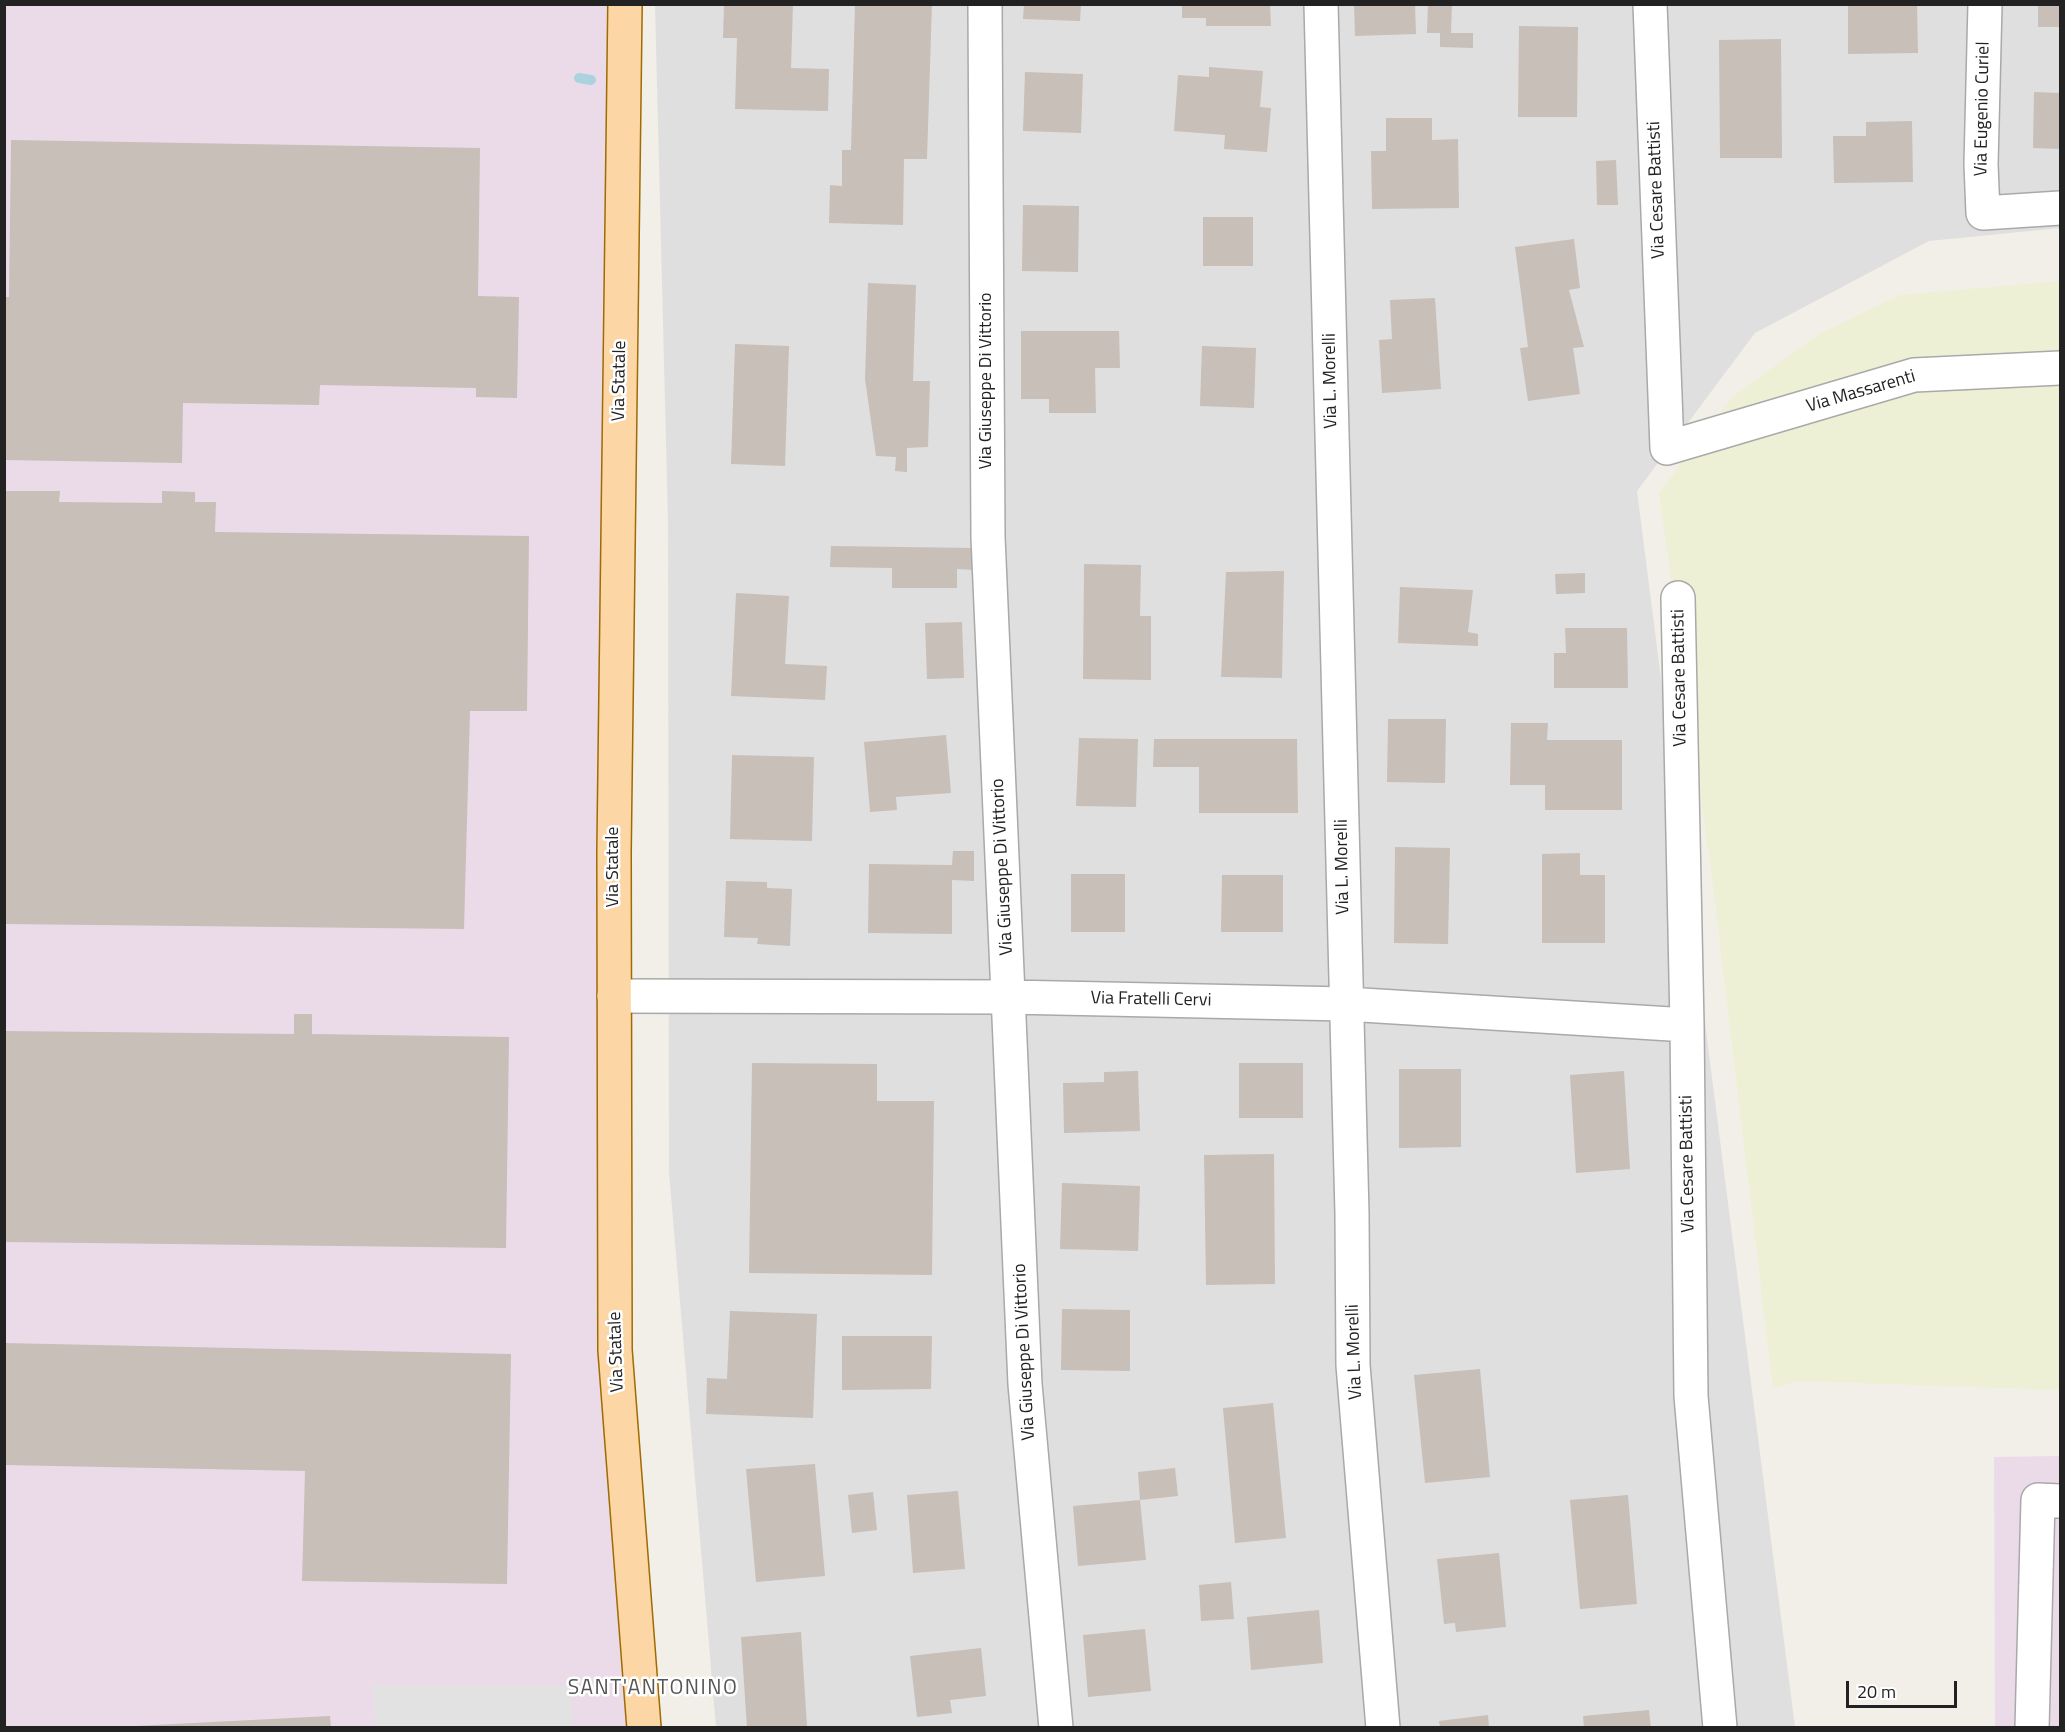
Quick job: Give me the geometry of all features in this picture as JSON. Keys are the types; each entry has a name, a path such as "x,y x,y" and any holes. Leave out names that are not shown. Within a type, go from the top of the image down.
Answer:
{"main road":[{"name":"Via Statale","path":"625,4 614,852 615,1350 644,1728"}],"street":[{"name":"Via Giuseppe Di Vittorio","path":"985,4 988,537 1025,1384 1056,1728"},
{"name":"Via L. Morelli","path":"1321,4 1353,1365 1383,1728"},
{"name":"Via Cesare Battisti","path":"1650,4 1667,448"},
{"name":"Via Eugenio Curiel","path":"1985,4 1981,164 1983,213 2061,208"},
{"name":"Via Massarenti","path":"1667,448 1914,375 2061,368"},
{"name":"Via Cesare Battisti","path":"1678,598 1687,1025 1691,1396 1720,1728"},
{"name":"Via Fratelli Cervi","path":"614,996 1009,998 1346,1004 1687,1025"},
{"path":"2032,1728 2038,1500 2061,1501"}],"shaded area":[{"path":"5,5 619,5 632,1727 5,1728"},
{"path":"655,5 2060,5 2060,228 1929,241 1755,333 1637,491 1795,1727 716,1727 669,1172 668,521"},
{"path":"2060,1456 2060,1727 1995,1727 1994,1457"},
{"path":"372,1685 570,1685 574,1727 376,1727"}],"green space":[{"path":"2060,281 2060,1390 1796,1381 1773,1389 1712,878 1659,493 1732,397 1819,334 1900,295"}],"building":[{"path":"724,4 793,4 791,68 829,69 828,111 735,109 737,38 723,38"},
{"path":"855,4 932,4 927,159 904,159 903,225 829,223 830,185 842,186 842,150 851,150"},
{"path":"1024,4 1081,4 1080,21 1023,19"},
{"path":"1182,4 1270,4 1271,26 1206,26 1206,18 1182,18"},
{"path":"1354,4 1415,4 1416,34 1355,36"},
{"path":"1428,4 1452,4 1451,33 1473,33 1473,48 1440,47 1440,33 1427,33"},
{"path":"1848,4 1917,4 1918,53 1848,54"},
{"path":"2038,4 2060,4 2060,27 2038,27"},
{"path":"1519,26 1578,27 1577,117 1518,117"},
{"path":"1781,39 1782,158 1720,158 1719,40"},
{"path":"1209,67 1263,71 1260,107 1271,108 1267,152 1224,149 1225,135 1174,131 1178,75 1209,77"},
{"path":"1025,72 1083,74 1081,133 1023,131"},
{"path":"2034,92 2060,93 2060,149 2033,148"},
{"path":"1386,118 1432,118 1432,140 1458,139 1459,208 1372,209 1371,151 1386,151"},
{"path":"1912,121 1913,182 1834,183 1833,136 1866,136 1866,122"},
{"path":"11,140 480,148 478,296 519,297 517,398 476,397 476,388 320,385 319,405 183,403 182,463 4,460 4,297 9,297"},
{"path":"1616,160 1618,205 1597,205 1596,161"},
{"path":"1023,205 1079,206 1078,272 1022,271"},
{"path":"1203,217 1253,217 1253,266 1203,266"},
{"path":"1574,239 1580,288 1569,290 1584,347 1573,348 1580,394 1528,401 1520,348 1528,347 1515,247"},
{"path":"868,283 916,285 913,381 930,381 928,447 907,448 907,472 895,471 896,457 876,456 865,379"},
{"path":"1435,298 1441,389 1382,393 1379,340 1392,339 1390,300"},
{"path":"1021,331 1119,331 1120,368 1095,368 1096,413 1049,413 1049,399 1021,399"},
{"path":"735,344 789,346 785,466 731,464"},
{"path":"1202,346 1256,348 1254,408 1200,406"},
{"path":"4,491 60,491 59,502 162,503 162,491 195,492 195,502 216,502 215,532 529,536 527,711 470,711 464,929 4,924"},
{"path":"831,546 974,548 973,570 957,569 957,588 892,588 892,568 830,567"},
{"path":"1084,564 1141,565 1140,616 1151,616 1151,680 1083,679"},
{"path":"1284,571 1282,678 1221,677 1226,572"},
{"path":"1585,573 1585,593 1556,594 1555,574"},
{"path":"1400,587 1473,590 1468,632 1478,634 1478,646 1398,643"},
{"path":"736,593 789,596 785,664 827,666 825,700 731,696"},
{"path":"962,622 964,678 927,679 925,623"},
{"path":"1565,628 1627,628 1628,688 1554,688 1554,653 1566,653"},
{"path":"1388,719 1446,719 1445,783 1387,782"},
{"path":"1511,723 1548,723 1547,740 1622,740 1622,810 1545,810 1545,785 1510,785"},
{"path":"946,735 951,793 896,797 897,810 870,812 864,742"},
{"path":"1079,738 1138,739 1136,807 1076,806"},
{"path":"1154,739 1297,739 1298,813 1199,813 1199,767 1153,767"},
{"path":"732,755 814,757 812,841 730,839"},
{"path":"1395,847 1450,848 1448,944 1394,943"},
{"path":"953,851 974,851 974,881 952,880 952,934 868,933 869,864 952,865"},
{"path":"1580,853 1580,875 1605,875 1605,943 1542,943 1542,854"},
{"path":"1071,874 1125,874 1125,932 1071,932"},
{"path":"1222,875 1283,875 1283,932 1221,932"},
{"path":"726,881 767,882 767,888 792,889 790,946 757,944 758,938 724,937"},
{"path":"294,1014 312,1014 312,1034 509,1037 506,1248 4,1242 4,1031 294,1034"},
{"path":"752,1063 877,1064 877,1101 934,1101 932,1275 749,1273"},
{"path":"1239,1063 1303,1063 1303,1118 1239,1118"},
{"path":"1399,1069 1461,1069 1461,1147 1399,1148"},
{"path":"1138,1071 1140,1131 1064,1133 1063,1083 1104,1082 1104,1072"},
{"path":"1624,1071 1630,1169 1576,1173 1570,1075"},
{"path":"1274,1154 1275,1284 1206,1285 1204,1155"},
{"path":"1062,1183 1140,1186 1138,1251 1060,1249"},
{"path":"1062,1309 1130,1310 1130,1371 1061,1370"},
{"path":"730,1311 817,1314 813,1418 706,1414 707,1378 727,1379"},
{"path":"842,1336 932,1336 931,1389 842,1390"},
{"path":"4,1343 511,1354 507,1584 302,1581 305,1471 4,1465"},
{"path":"1480,1369 1490,1477 1425,1483 1414,1375"},
{"path":"1273,1403 1286,1538 1235,1543 1223,1408"},
{"path":"815,1464 825,1576 756,1582 746,1469"},
{"path":"1175,1468 1178,1496 1140,1500 1138,1472"},
{"path":"958,1491 965,1569 913,1573 907,1495"},
{"path":"873,1492 877,1530 852,1533 848,1495"},
{"path":"1628,1495 1637,1604 1580,1609 1570,1500"},
{"path":"1140,1500 1146,1560 1078,1566 1073,1506"},
{"path":"1499,1553 1506,1627 1456,1632 1455,1623 1444,1624 1437,1559"},
{"path":"1231,1582 1234,1619 1201,1621 1199,1585"},
{"path":"1319,1610 1323,1663 1251,1670 1247,1617"},
{"path":"1145,1629 1151,1691 1088,1697 1083,1635"},
{"path":"801,1632 807,1727 747,1728 741,1637"},
{"path":"981,1648 986,1696 950,1700 952,1713 917,1717 910,1656"},
{"path":"1649,1710 1651,1728 1584,1728 1583,1716"},
{"path":"1488,1715 1489,1728 1440,1728 1439,1721"},
{"path":"330,1716 331,1728 135,1728 135,1726"}],"waterway":[{"path":"579,78 591,80"}],"district":[{"name":"SANT'ANTONINO","path":"653,1689"}]}
